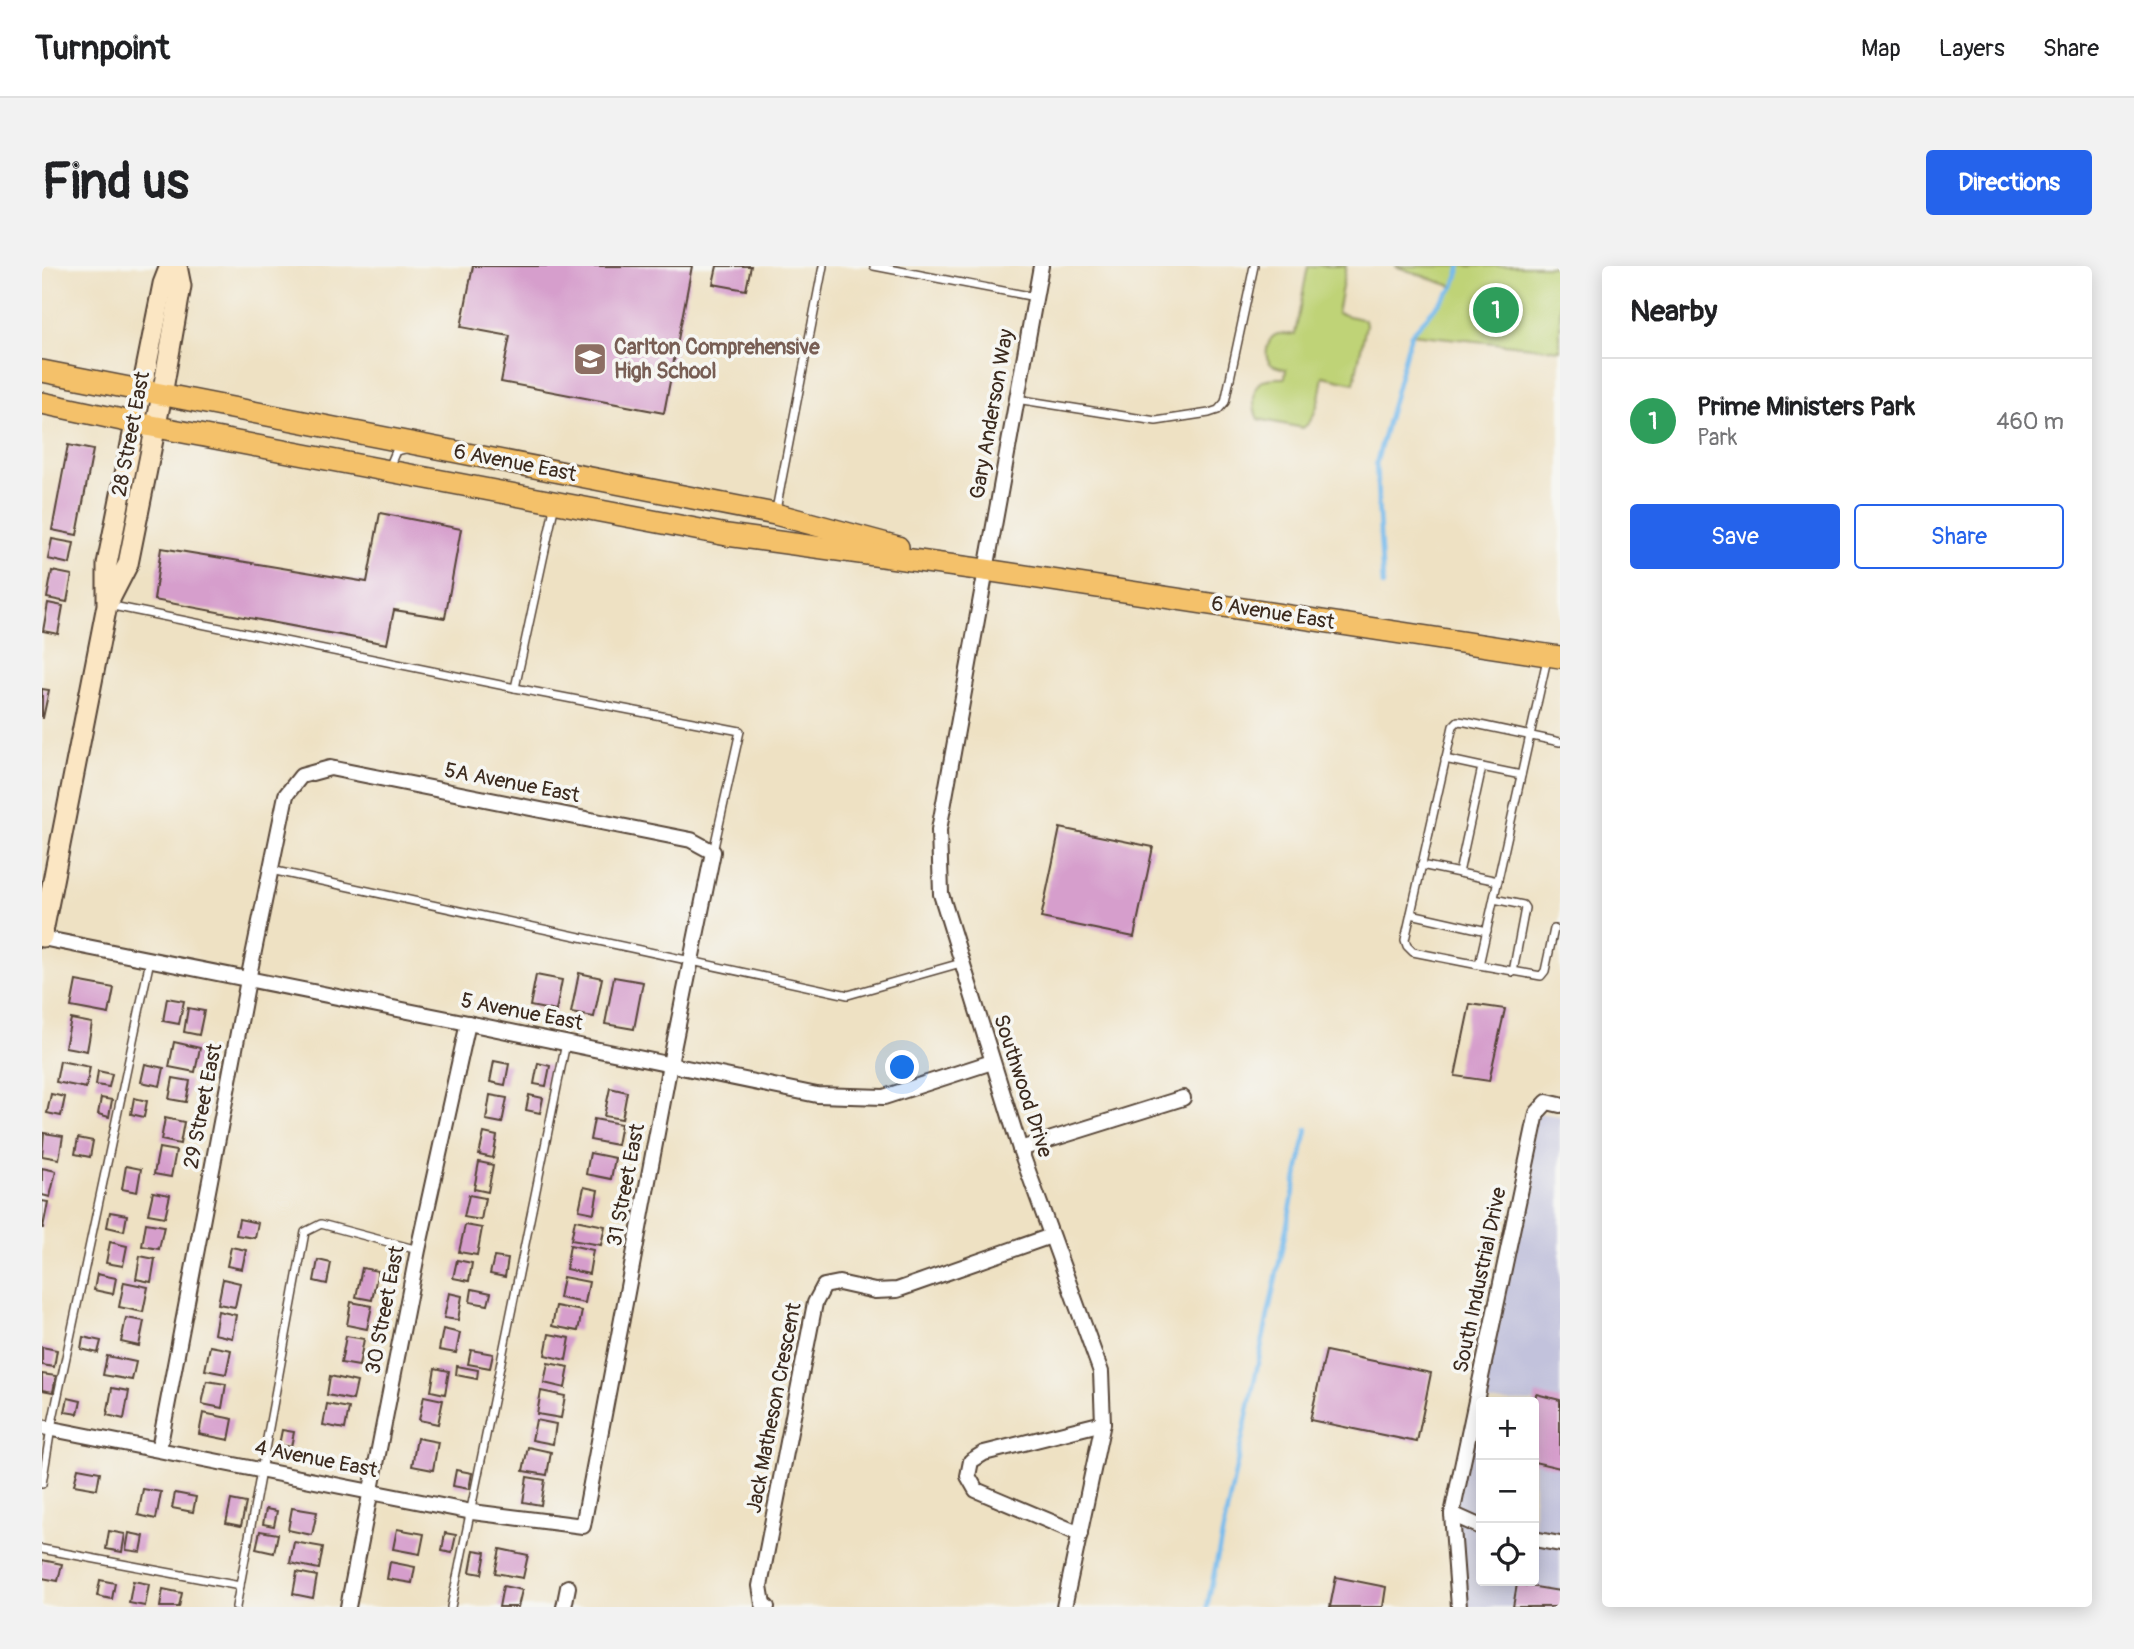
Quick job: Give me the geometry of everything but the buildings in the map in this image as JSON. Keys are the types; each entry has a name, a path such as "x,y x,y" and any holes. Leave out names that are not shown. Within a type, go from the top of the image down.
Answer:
{"main road":[{"name":"6 Avenue East","path":"42,371 426,446 740,521 985,570 1554,656"},
{"name":"6 Avenue East","path":"42,403 555,503 740,521 775,514 985,570"}],"street":[{"name":"28 Street East","path":"152,393 163,284 170,266"},
{"name":"28 Street East","path":"42,938 107,605 107,564 181,286 177,266"},
{"name":"Gary Anderson Way","path":"985,570 1041,266"},
{"name":"Southwood Drive","path":"985,570 939,830 940,894 1020,1149 1101,1372 1103,1423 1064,1607"},
{"name":"5A Avenue East","path":"301,776 330,768 691,840 713,852"},
{"name":"29 Street East","path":"159,1449 286,795 301,776"},
{"name":"31 Street East","path":"583,1527 670,1064 713,852"},
{"name":"5 Avenue East","path":"42,938 817,1095 884,1097 992,1062"},
{"name":"30 Street East","path":"348,1607 418,1250 468,1023"},
{"path":"1020,1149 1183,1098"},
{"name":"South Industrial Drive","path":"1459,1607 1452,1514 1537,1113 1547,1102 1560,1105"},
{"name":"Jack Matheson Crescent","path":"767,1607 762,1604 760,1586 815,1303 824,1286 839,1283 875,1291 897,1290 1052,1236"},
{"path":"1080,1534 976,1490 968,1476 971,1461 984,1453 1103,1423"},
{"name":"4 Avenue East","path":"47,1427 472,1512 583,1527"},
{"path":"1452,1514 1476,1525"},
{"path":"1539,1540 1560,1544"},
{"path":"564,1607 568,1587"}],"lane":[{"path":"775,514 823,266"},
{"path":"874,266 1035,297"},
{"path":"1016,399 1156,421 1218,410 1225,402 1254,266"},
{"path":"412,475 391,463 396,451 426,446"},
{"path":"515,688 555,503"},
{"path":"107,605 740,731 713,852"},
{"path":"1479,965 1530,736 1554,656"},
{"path":"1554,929 1545,971 1541,976 1413,952 1405,940 1453,726 1458,721 1560,742"},
{"path":"1445,759 1521,775"},
{"path":"1459,873 1482,767"},
{"path":"1421,865 1498,881"},
{"path":"271,870 848,995 961,963"},
{"path":"1494,899 1523,905 1525,908 1513,972"},
{"path":"1411,914 1487,931"},
{"path":"42,1483 47,1427 150,960"},
{"path":"451,1607 566,1043"},
{"path":"236,1607 305,1232 321,1224 418,1250"},
{"path":"42,1549 240,1586"}],"shaded area":[{"path":"1537,1113 1560,1116 1560,1607 1459,1607 1452,1514 1476,1401 1476,1586 1539,1586 1539,1397 1477,1397"}],"green space":[{"path":"1308,266 1346,266 1337,313 1365,320 1366,325 1354,383 1323,376 1315,412 1303,428 1258,419 1254,398 1256,388 1262,381 1285,378 1286,369 1273,365 1268,360 1268,346 1274,335 1295,334"},
{"path":"1395,266 1560,266 1560,350 1411,334 1454,287"}],"waterway":[{"path":"1383,585 1376,464 1411,334 1454,287 1461,266"},
{"path":"1207,1607 1307,1129"}],"place":[{"name":"Prime Ministers Park","path":"1496,310"},
{"name":"Carlton Comprehensive High School","path":"590,359"}]}
